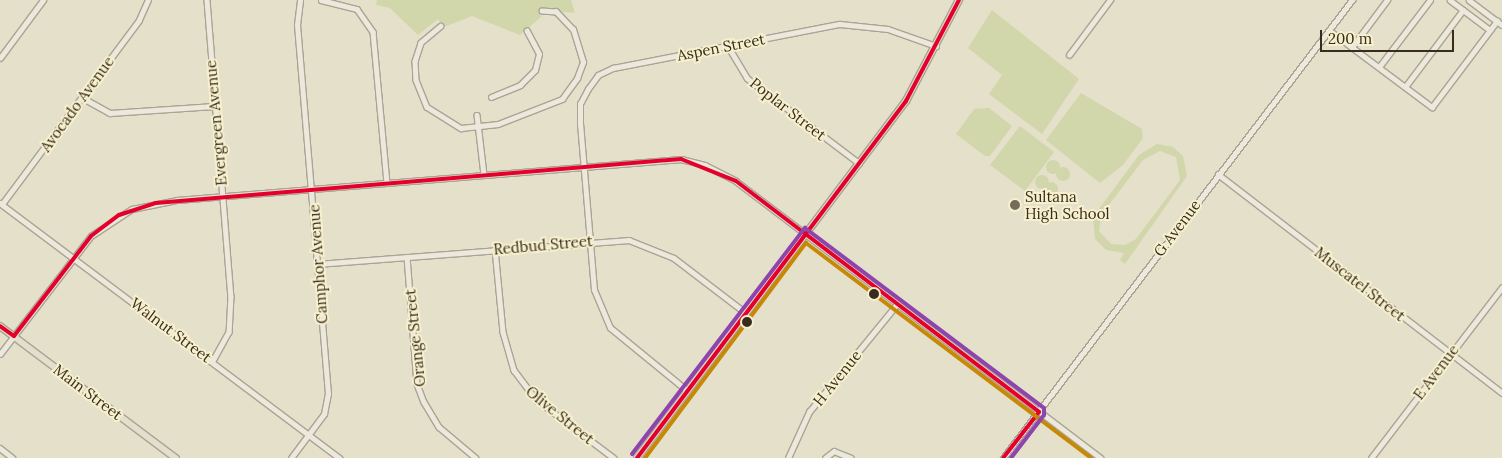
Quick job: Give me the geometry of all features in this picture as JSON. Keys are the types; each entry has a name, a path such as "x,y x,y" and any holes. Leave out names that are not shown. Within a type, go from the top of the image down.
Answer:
{"main road":[{"path":"637,458 919,82 959,0"},
{"name":"Main Street","path":"0,326 176,458"}],"street":[{"path":"0,58 43,0"},
{"name":"Avocado Avenue","path":"1,204 83,98 139,20 148,0"},
{"name":"Evergreen Avenue","path":"207,0 214,106 231,296 229,332 214,361"},
{"name":"Camphor Avenue","path":"291,458 324,414 328,394 297,25 300,0"},
{"path":"321,0 357,9 373,32 387,182"},
{"path":"1069,55 1110,0"},
{"name":"G Avenue","path":"1003,458 1352,0"},
{"path":"1352,47 1387,0"},
{"path":"1379,67 1430,0"},
{"path":"1450,0 1490,30"},
{"path":"1469,0 1502,25"},
{"path":"1405,87 1463,10"},
{"path":"441,26 421,43 415,61 416,80 426,107 443,121 460,128 478,126 533,112 571,90 583,62 573,30 556,12 542,11"},
{"path":"1329,30 1432,107 1497,21"},
{"name":"Aspen Street","path":"687,391 610,328 594,290 583,166 580,104 598,76 813,28 860,24 906,34 937,47"},
{"path":"491,97 520,85 535,70 539,54 527,30"},
{"name":"Poplar Street","path":"728,46 748,78 859,163"},
{"path":"83,98 110,113 214,106"},
{"path":"477,114 484,175"},
{"path":"0,354 99,228 132,209 222,196 583,166 693,161 726,175 1101,458"},
{"name":"Muscatel Street","path":"1218,174 1502,393"},
{"name":"Walnut Street","path":"1,204 214,361 340,458"},
{"name":"Redbud Street","path":"317,264 589,241 629,240 655,247 746,313"},
{"name":"Olive Street","path":"495,249 503,332 514,370 537,400 614,458"},
{"name":"Orange Street","path":"407,257 417,384 424,402 439,427 476,458"},
{"name":"E Avenue","path":"1371,458 1502,287"},
{"name":"H Avenue","path":"788,458 809,412 897,304"},
{"path":"0,448 14,458"},
{"path":"825,458 834,450 852,458"}],"green space":[{"path":"377,0 571,0 575,13 539,10 541,17 520,35 472,16 444,27 438,19 418,35 390,8 376,5"},
{"path":"992,10 1079,79 1042,134 989,94 1002,75 968,48"},
{"path":"1081,93 1142,129 1143,138 1123,165 1100,183 1046,140"},
{"path":"989,108 1012,126 990,156 985,156 956,134 974,109"},
{"path":"1020,126 1054,152 1025,191 990,165"},
{"path":"1157,144 1173,147 1183,156 1187,176 1125,264 1120,260 1124,253 1106,250 1095,239 1093,217 1139,155","holes":["1160,151 1176,157 1180,180 1136,239 1125,245 1111,244 1099,231 1102,214 1143,160"]},
{"path":"1050,160 1056,160 1060,167 1056,174 1050,174 1046,170 1046,164"},
{"path":"1060,167 1066,167 1070,174 1066,181 1060,181 1056,177 1056,171"},
{"path":"1039,175 1045,175 1049,182 1045,189 1039,189 1035,185 1035,179"},
{"path":"1048,182 1054,182 1058,189 1054,196 1048,196 1044,192 1044,186"}],"transit line":[{"path":"637,458 906,101 959,0"},
{"path":"0,326 14,336 91,236 119,215 156,203 681,159 736,181 1039,412 1003,458"},
{"path":"632,454 805,228 1044,408 1044,415 1011,458"},
{"path":"645,458 806,243 1091,458"}],"place":[{"name":"Sultana High School","path":"1015,205"}]}
